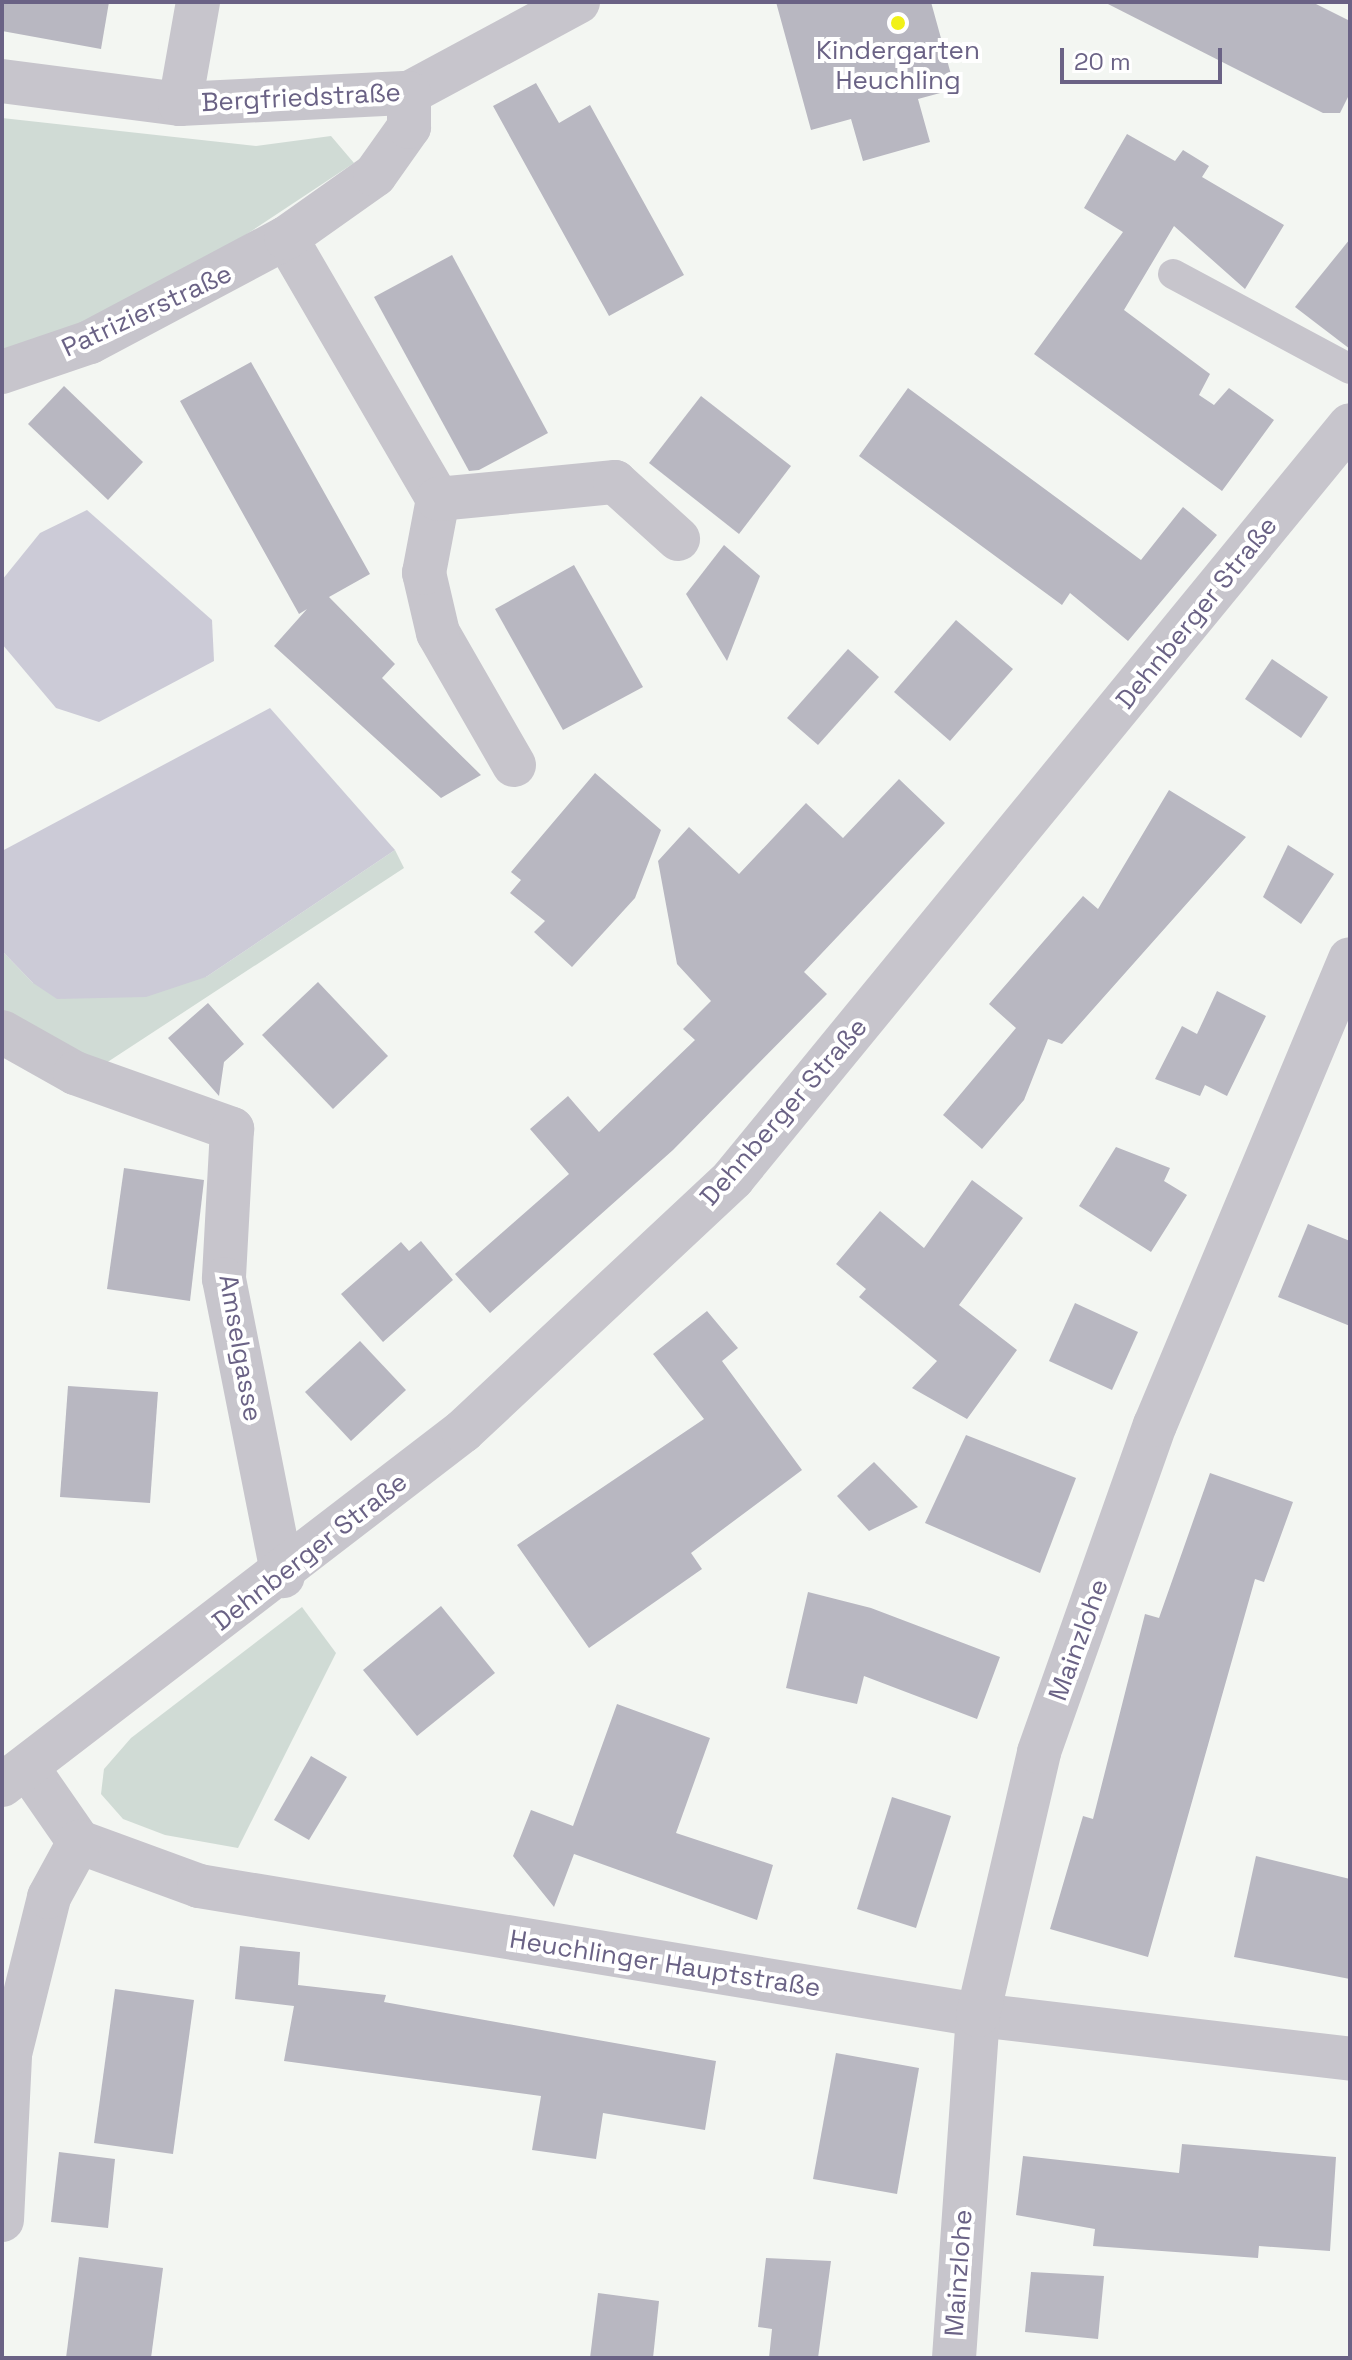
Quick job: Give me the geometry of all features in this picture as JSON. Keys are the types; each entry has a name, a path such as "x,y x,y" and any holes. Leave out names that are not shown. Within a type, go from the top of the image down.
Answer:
{"street":[{"path":"180,104 198,2"},
{"name":"Bergfriedstraße","path":"2,81 180,104 409,93 578,2"},
{"name":"Patrizierstraße","path":"2,372 90,342 286,238 375,175 409,127 409,93"},
{"path":"286,238 438,499 424,573 438,633 514,765"},
{"name":"Dehnberger Straße","path":"15,1776 283,1576 463,1431 733,1178 1350,425"},
{"path":"438,499 615,482 678,539"},
{"name":"Mainzlohe","path":"954,2358 978,2015 1044,1737 1155,1425 1350,959"},
{"name":"Amselgasse","path":"2,1032 75,1073 232,1129 224,1279 283,1576"},
{"path":"2,2220 10,2054 49,1897 79,1842 15,1776"},
{"name":"Heuchlinger Hauptstraße","path":"79,1842 199,1886 978,2015 1350,2059"}],"lane":[{"path":"1173,274 1350,369"}],"shaded area":[{"path":"2,118 256,146 331,136 354,163 167,287 2,355"},
{"path":"87,510 212,620 214,661 99,722 56,708 2,644 2,580 40,533"},
{"path":"270,708 395,850 206,977 146,997 57,999 33,983 2,951 2,851"},
{"path":"395,850 404,868 103,1065 2,1012 2,951 33,983 206,977"},
{"path":"302,1607 336,1653 238,1848 165,1835 123,1819 101,1794 104,1769 131,1738"}],"building":[{"path":"2,2 109,2 101,49 2,31"},
{"path":"776,2 931,2 955,89 918,99 930,142 863,161 851,119 811,130"},
{"path":"1104,2 1312,2 1350,21 1350,93 1340,113 1323,113"},
{"path":"536,83 559,123 590,105 684,275 609,316 493,106"},
{"path":"1127,134 1175,161 1183,150 1209,166 1202,177 1284,225 1245,289 1174,226 1124,310 1210,374 1199,395 1214,405 1229,388 1274,420 1222,491 1034,354 1123,232 1084,208"},
{"path":"1350,239 1350,349 1295,307"},
{"path":"452,255 548,433 479,470 469,471 374,297"},
{"path":"251,362 370,574 329,597 395,664 382,678 481,775 441,798 274,646 307,609 299,614 180,401"},
{"path":"64,386 143,462 108,500 28,424"},
{"path":"908,388 1141,560 1183,507 1217,535 1128,641 1070,593 1062,605 859,456"},
{"path":"701,396 791,466 739,534 649,463"},
{"path":"724,545 760,576 727,661 686,594"},
{"path":"574,565 643,687 563,730 495,609"},
{"path":"956,620 1013,669 950,741 894,692"},
{"path":"848,649 879,677 818,745 787,718"},
{"path":"1272,659 1328,697 1301,738 1245,699"},
{"path":"595,773 661,830 635,898 572,967 534,932 545,921 510,893 521,880 511,872"},
{"path":"899,779 945,823 804,972 827,994 673,1150 490,1313 455,1274 569,1174 530,1129 568,1096 599,1132 695,1040 683,1029 711,1001 677,964 658,861 689,827 739,874 806,803 843,838"},
{"path":"1169,790 1246,837 1062,1044 1048,1039 1024,1100 982,1149 943,1115 1016,1028 989,1004 1083,896 1098,909"},
{"path":"1288,845 1334,874 1301,924 1263,897"},
{"path":"318,982 388,1056 333,1109 262,1035"},
{"path":"1217,991 1266,1016 1227,1096 1205,1085 1200,1096 1155,1079 1182,1026 1197,1034"},
{"path":"208,1003 244,1044 224,1062 219,1096 168,1038"},
{"path":"1116,1147 1170,1168 1164,1181 1187,1195 1151,1252 1079,1206"},
{"path":"124,1168 204,1180 190,1301 107,1289"},
{"path":"972,1180 1023,1218 959,1305 1017,1350 967,1419 912,1388 937,1361 859,1297 866,1289 836,1264 880,1211 924,1248"},
{"path":"1308,1224 1350,1241 1350,1326 1278,1297"},
{"path":"421,1241 453,1280 383,1342 341,1294 401,1242 409,1251"},
{"path":"1075,1303 1138,1332 1112,1390 1049,1361"},
{"path":"707,1311 738,1348 722,1361 802,1470 691,1553 702,1569 589,1648 517,1545 704,1419 653,1354"},
{"path":"360,1341 406,1390 351,1441 305,1392"},
{"path":"68,1386 158,1392 150,1503 60,1497"},
{"path":"966,1435 1076,1478 1040,1573 925,1523"},
{"path":"874,1462 918,1507 869,1531 837,1496"},
{"path":"1210,1473 1293,1502 1264,1582 1255,1579 1148,1957 1050,1929 1083,1816 1093,1819 1145,1614 1159,1618"},
{"path":"808,1592 871,1608 1000,1657 977,1719 864,1676 857,1704 786,1688"},
{"path":"441,1606 495,1673 417,1736 363,1670"},
{"path":"617,1704 710,1738 676,1833 773,1865 757,1920 574,1854 554,1907 513,1856 531,1810 573,1826"},
{"path":"311,1756 347,1777 309,1840 274,1820"},
{"path":"892,1797 951,1816 916,1928 857,1909"},
{"path":"1256,1856 1350,1879 1350,1979 1234,1957"},
{"path":"240,1946 300,1952 298,1985 386,1995 384,2002 716,2061 705,2130 603,2113 596,2159 532,2150 541,2096 284,2061 294,2006 235,1999"},
{"path":"115,1989 194,2000 173,2154 94,2143"},
{"path":"836,2053 919,2068 897,2194 813,2179"},
{"path":"1182,2144 1336,2157 1330,2251 1259,2246 1258,2258 1093,2246 1095,2229 1016,2215 1023,2156 1179,2173"},
{"path":"59,2152 115,2159 108,2228 51,2222"},
{"path":"79,2257 163,2268 151,2358 66,2358"},
{"path":"766,2258 831,2261 818,2358 769,2358 772,2329 758,2327"},
{"path":"1031,2272 1104,2276 1098,2339 1025,2332"},
{"path":"598,2293 659,2301 653,2358 590,2358"}],"place":[{"name":"Kindergarten Heuchling","path":"898,23"}]}
